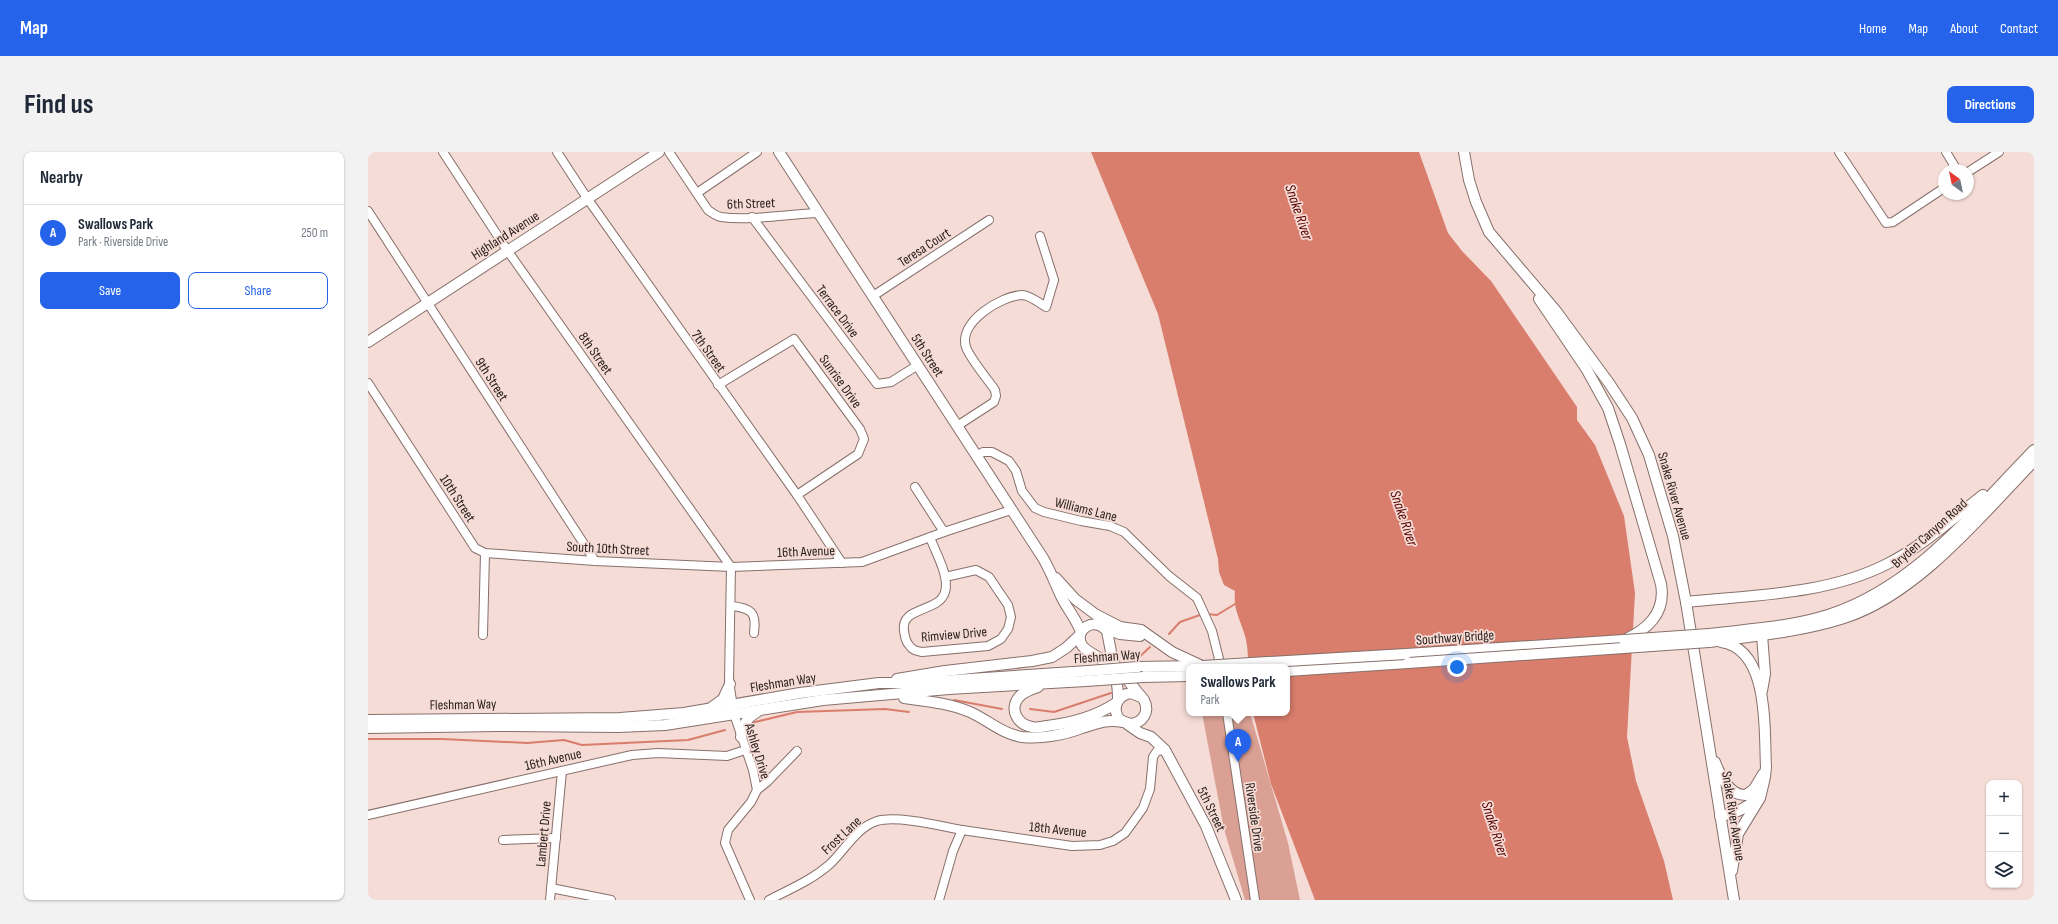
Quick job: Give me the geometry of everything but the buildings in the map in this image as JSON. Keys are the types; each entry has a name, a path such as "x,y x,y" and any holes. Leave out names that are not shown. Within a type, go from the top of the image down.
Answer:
{"main road":[{"name":"Highland Avenue","path":"368,342 659,152"},
{"name":"5th Street","path":"779,152 918,365 1010,510 1053,574 1065,588 1066,594 1076,608 1101,626 1120,634 1136,635 1159,643"},
{"name":"Snake River Avenue","path":"1464,152 1469,180 1481,217 1489,232 1523,274 1556,311 1609,383 1639,430 1649,455 1665,505 1686,602 1734,900"},
{"path":"1523,274 1544,308 1587,370 1608,408 1638,503 1661,584 1662,596 1659,610 1653,622 1645,630 1624,640"},
{"name":"Bryden Canyon Road","path":"1709,638 1752,628 1791,624 1829,614 1865,600 1894,583 1922,562 2034,450"},
{"name":"Bryden Canyon Road","path":"1709,638 1785,632 1845,618 1870,608 1908,583 1949,548 2034,461"},
{"path":"1686,602 1813,588 1862,574 1887,564 1916,547 2017,467"},
{"name":"5th Street","path":"1053,574 1061,597 1074,614 1081,633 1080,643 1084,649 1100,658 1108,665 1118,682 1117,701"},
{"path":"1065,588 1095,614 1120,627 1141,630 1172,652 1198,664"},
{"path":"879,684 922,674 1032,661 1052,657 1066,648 1090,624 1101,626 1109,638 1110,651 1115,665 1142,697 1146,707 1145,715 1151,737"},
{"path":"1730,879 1738,834 1757,805 1762,791 1766,767 1762,693 1765,674 1762,635 1752,628"},
{"path":"1764,655 1773,641 1785,632"},
{"path":"1709,638 1728,644 1744,654 1757,675 1762,693"},
{"name":"Southway Bridge","path":"1234,664 1624,640 1709,638"},
{"name":"Southway Bridge","path":"1290,670 1709,638"},
{"name":"Fleshman Way","path":"368,720 620,718 658,716 710,708 762,709 823,700 948,689 1045,685 1138,667 1186,666"},
{"name":"Fleshman Way","path":"368,728 499,726 618,727 665,725 800,693 879,684 1087,676 1186,676"},
{"path":"710,708 723,699 730,684"},
{"path":"1045,685 1028,691 1016,702 1014,710 1017,719 1023,724 1033,728 1082,719 1100,713 1124,695 1131,693 1142,697"},
{"path":"888,695 952,706 970,712 1005,732 1022,736 1039,737 1060,734 1081,729 1100,721 1111,720 1125,723 1138,723 1145,715"},
{"path":"1117,701 1116,714 1125,723"},
{"path":"741,737 742,728 747,719 762,709"},
{"name":"5th Street","path":"1125,723 1140,733 1151,737 1165,750 1206,826 1236,900"},
{"path":"1709,747 1726,783 1742,795 1746,795 1754,789 1766,767"},
{"path":"1720,816 1738,811 1751,804 1762,791"}],"street":[{"name":"8th Street","path":"443,152 507,250 731,567"},
{"name":"7th Street","path":"557,152 587,198 718,386 797,495 842,563"},
{"name":"6th Street","path":"670,152 713,214 721,217 752,217 819,213"},
{"path":"697,193 757,152"},
{"path":"1838,152 1884,221 1889,223 1938,192"},
{"path":"1946,152 1953,164"},
{"path":"1974,168 1999,152"},
{"name":"9th Street","path":"368,212 595,561"},
{"name":"Terrace Drive","path":"752,217 877,384 891,382 918,365"},
{"name":"Teresa Court","path":"873,296 989,220"},
{"path":"957,426 994,402 996,396 995,390 966,347 965,337 968,328 976,318 988,309 1015,296 1023,295 1032,298 1046,307 1054,280 1040,236"},
{"name":"Sunrise Drive","path":"718,386 794,339 860,429 864,440 858,454 797,495"},
{"name":"10th Street","path":"368,383 475,548 485,553"},
{"name":"Williams Lane","path":"976,456 983,452 992,452 1009,461 1016,471 1022,491 1035,508 1044,512 1081,521 1110,526 1124,532 1169,576 1197,598 1212,631 1220,664"},
{"path":"915,487 944,532"},
{"name":"16th Avenue","path":"731,567 862,562 1010,510"},
{"name":"Rimview Drive","path":"930,537 945,577 946,590 939,602 934,606 912,614 905,620 903,627 905,638 911,648 922,652 988,646 1001,639 1008,629 1010,611 989,577 976,570 945,577"},
{"path":"484,635 485,553"},
{"name":"South 10th Street","path":"485,553 595,561 731,567"},
{"path":"731,567 730,684 733,709"},
{"path":"731,606 744,607 753,615 756,623 754,633"},
{"name":"Ashley Drive","path":"733,709 753,770 757,790 751,802 728,830 725,843 750,900"},
{"name":"Riverside Drive","path":"1227,716 1254,900"},
{"name":"16th Avenue","path":"368,815 632,755 658,753 727,756 746,750"},
{"name":"18th Avenue","path":"962,830 1072,846 1100,845 1114,841 1125,833 1143,808 1150,790 1153,758 1157,752 1165,750"},
{"path":"757,790 767,782 797,751"},
{"name":"Lambert Drive","path":"550,900 562,771"},
{"name":"Frost Lane","path":"769,900 809,880 829,864 858,834 876,821 890,819 962,830"},
{"path":"939,900 953,851 962,830"},
{"path":"503,840 556,838"},
{"path":"551,888 610,900"}],"shaded area":[{"path":"1203,716 1251,716 1288,843 1300,900 1245,900 1224,829"}],"water":[{"name":"Snake River","path":"1091,152 1419,152 1448,233 1462,251 1491,281 1577,407 1577,420 1595,445 1624,516 1635,593 1627,737 1636,781 1664,861 1673,900 1315,900 1271,784 1254,716 1290,716 1290,664 1248,664 1247,644 1236,609 1235,591 1224,585 1219,572 1218,559 1158,314"}],"waterway":[{"path":"1206,614 1217,615 1235,604"},
{"path":"1169,634 1180,622 1200,615"},
{"path":"1137,659 1150,647"},
{"path":"1030,709 1054,712 1111,693"},
{"path":"954,700 1002,709"},
{"path":"751,723 797,712 885,709 909,712"},
{"path":"368,739 442,739 527,743 564,740 582,745 688,740 725,730"}],"place":[{"name":"Swallows Park","path":"1238,762"}]}
